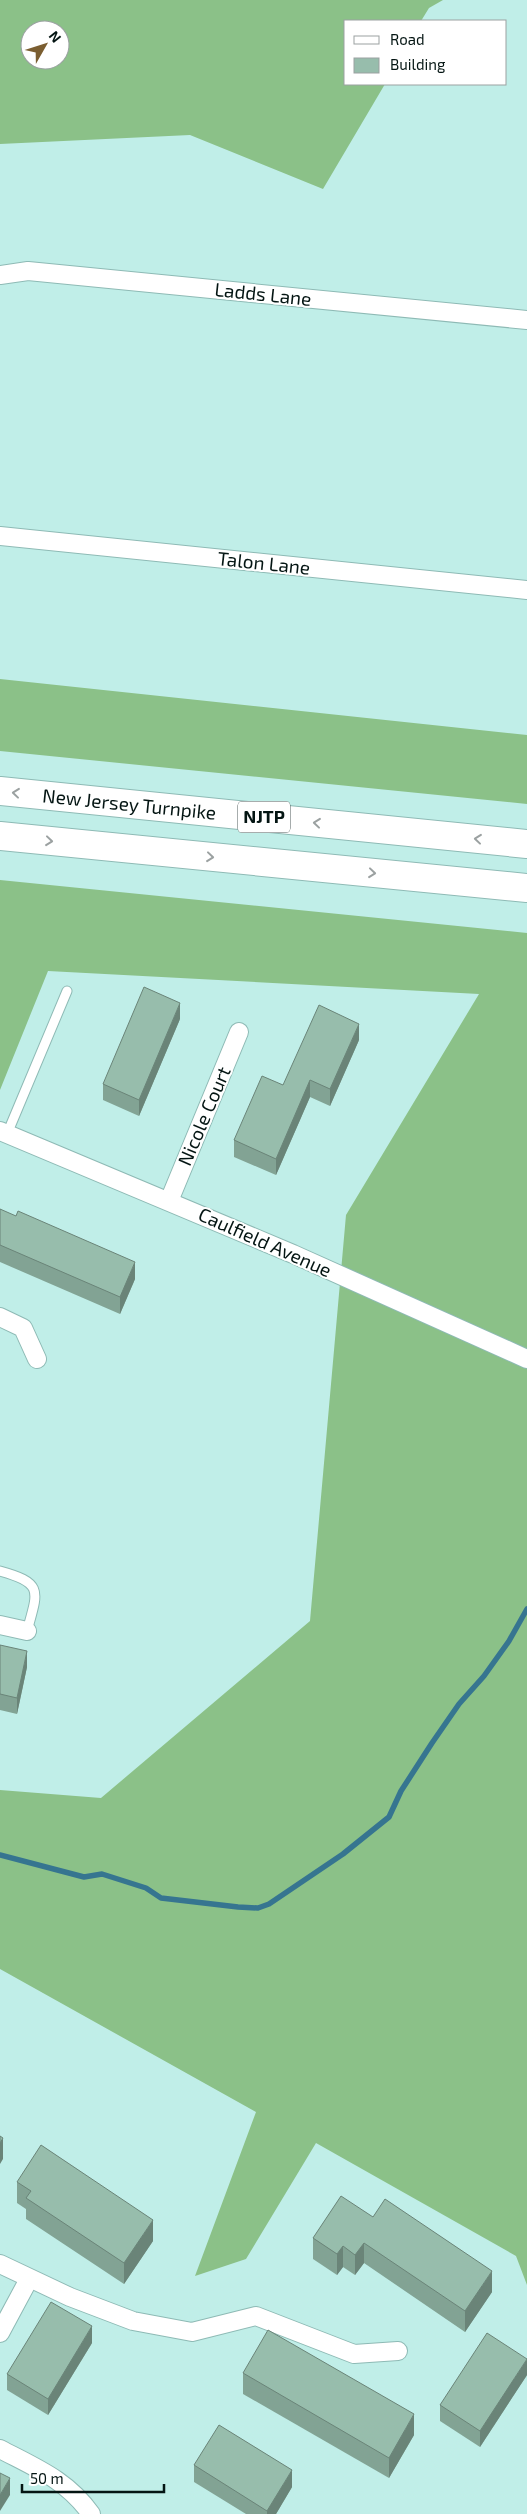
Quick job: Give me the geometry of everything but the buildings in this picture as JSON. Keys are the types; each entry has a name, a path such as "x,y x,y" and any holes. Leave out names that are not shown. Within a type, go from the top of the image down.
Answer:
{"highway":[{"name":"New Jersey Turnpike","path":"0,791 527,844"},
{"name":"NJTP","path":"0,836 527,888"}],"street":[{"name":"Ladds Lane","path":"0,276 28,271 527,320"},
{"name":"Talon Lane","path":"0,536 527,590"},
{"name":"Nicole Court","path":"169,1201 240,1032"},
{"name":"Caulfield Avenue","path":"4,1132 293,1254 527,1359"},
{"path":"0,1317 23,1328 37,1359"},
{"path":"0,1625 27,1630"},
{"path":"0,2264 29,2279 133,2321 192,2332 256,2316 354,2354 398,2351"},
{"path":"0,2334 29,2279"},
{"path":"0,2449 56,2478 79,2497 91,2514"}],"lane":[{"path":"4,1132 67,991"},
{"path":"0,1571 25,1578 34,1589 35,1600 27,1630"}],"green space":[{"path":"0,0 443,0 429,8 422,20 344,20 344,85 384,85 323,189 190,135 0,144"},
{"path":"0,679 527,735 527,804 0,751"},
{"path":"0,880 527,933 527,2285 516,2256 316,2143 246,2259 195,2276 256,2112 0,1969 0,1790 101,1798 310,1621 346,1215 479,994 48,971 0,1090"}],"waterway":[{"path":"0,1855 84,1877 102,1874 146,1888 161,1898 238,1907 258,1908 269,1904 343,1854 389,1817 401,1791 432,1743 459,1704 484,1676 509,1641 527,1609"}]}
